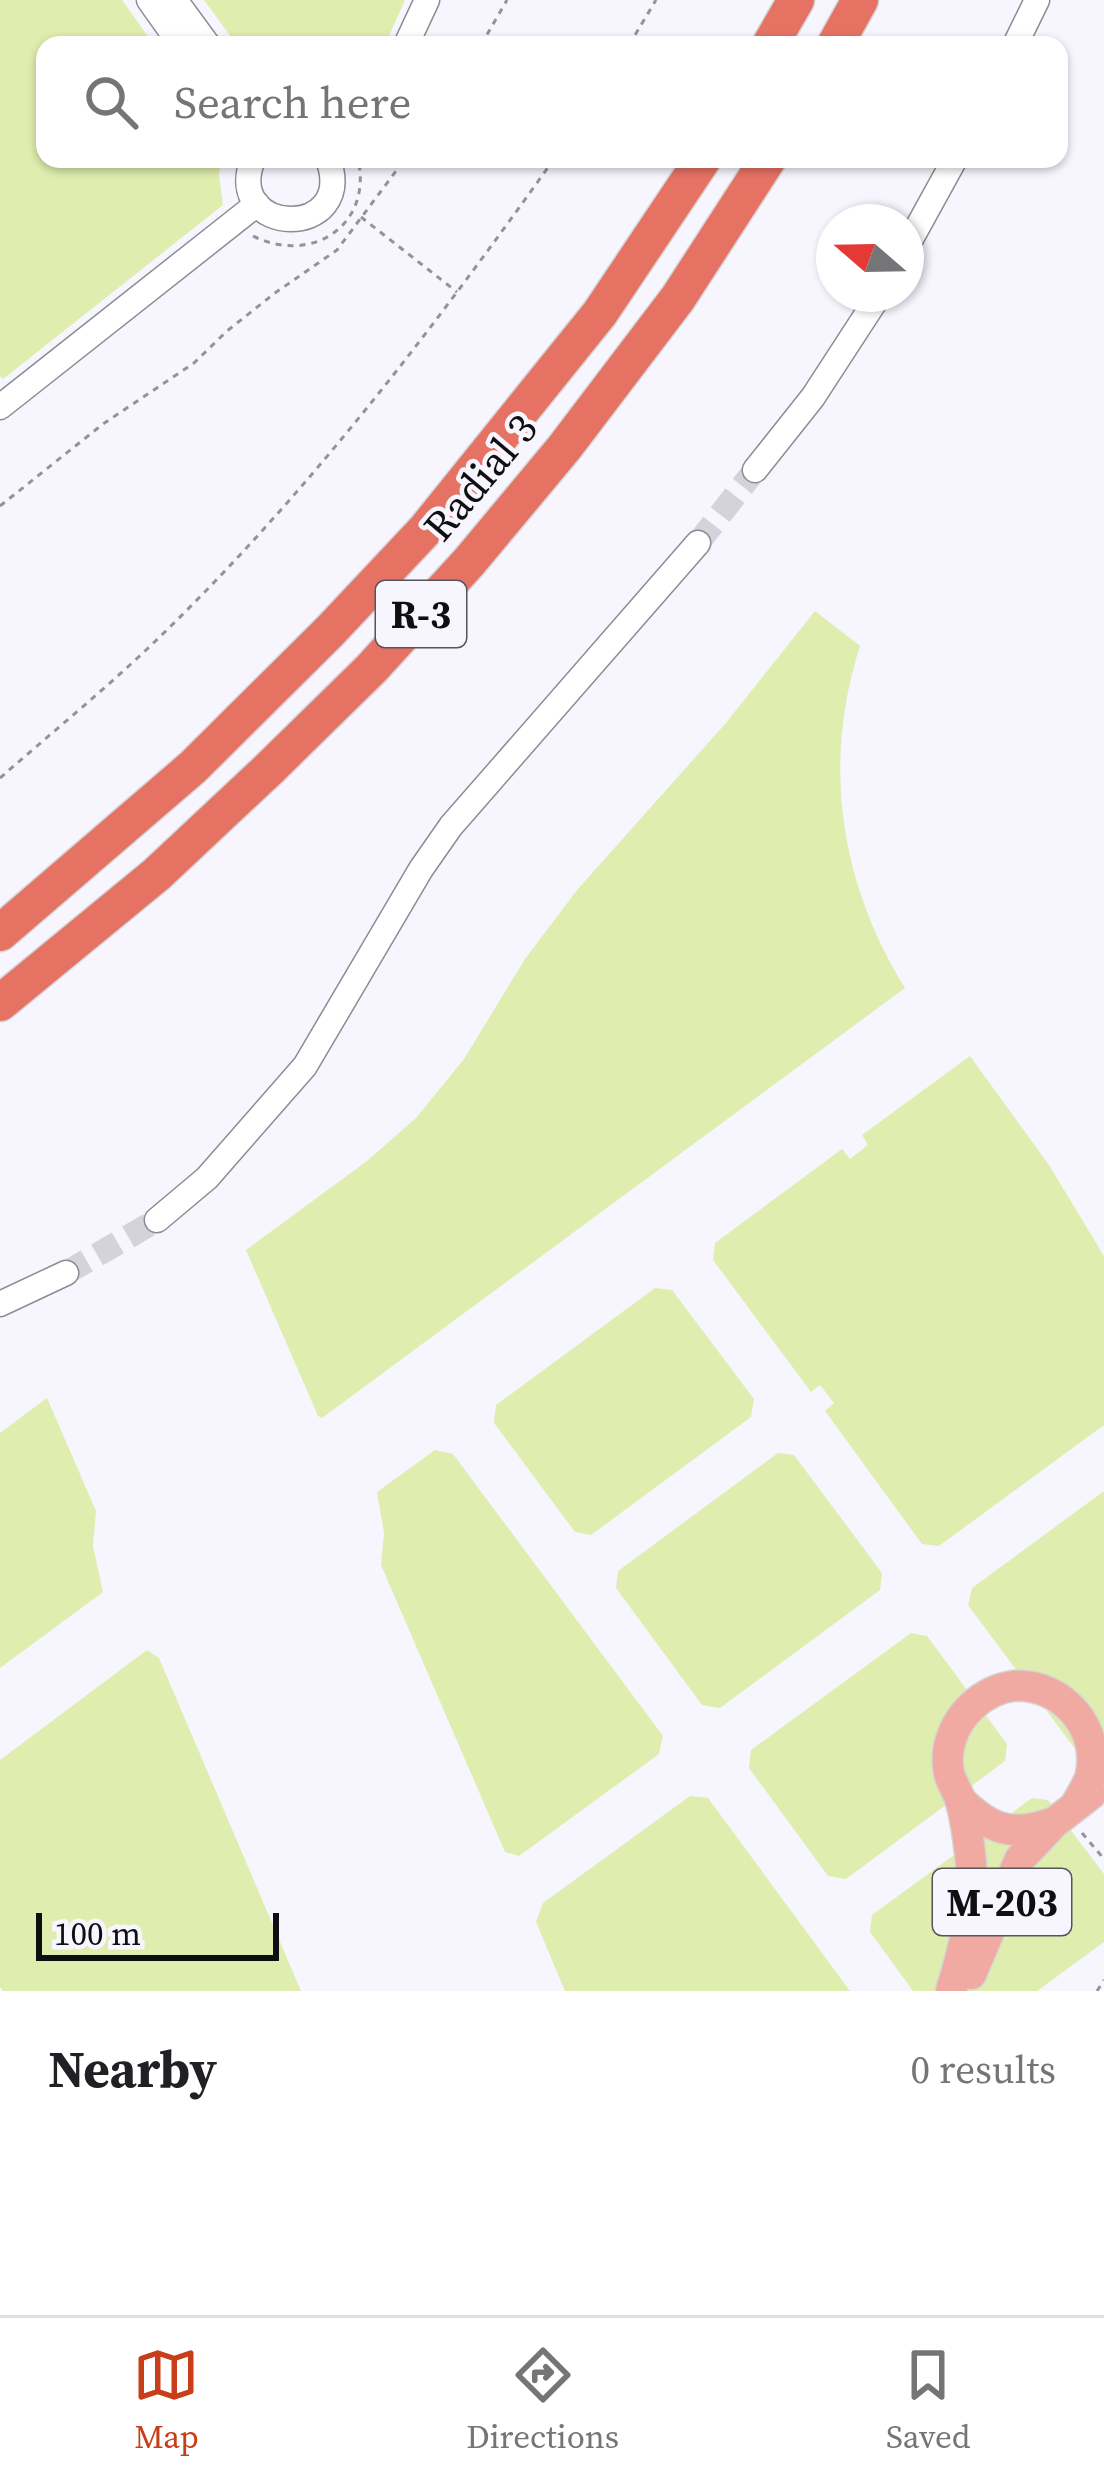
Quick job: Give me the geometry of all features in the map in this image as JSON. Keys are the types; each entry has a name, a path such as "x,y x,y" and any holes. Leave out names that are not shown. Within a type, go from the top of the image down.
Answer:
{"highway":[{"path":"775,36 796,0"},
{"path":"840,36 860,0"},
{"name":"Radial 3","path":"0,932 193,766 426,529 600,313 697,168"},
{"name":"Radial 3","path":"0,1003 222,814 371,669 455,577 564,448 664,316 762,168"}],"main road":[{"name":"M-203","path":"951,1991 971,1913 970,1862 961,1801 949,1774 949,1744 960,1717 982,1696 1010,1686 1035,1687 1059,1697 1095,1732 1090,1779 1075,1807 1020,1859 964,1991"},
{"name":"M-203","path":"961,1801 980,1819 1004,1830 1030,1830 1075,1807"}],"street":[{"path":"148,0 175,36"},
{"path":"176,0 202,36"},
{"path":"410,36 427,0"},
{"path":"1019,36 1037,0"},
{"path":"251,168 250,193 257,204 267,213 292,221 317,212 332,190 331,168"},
{"path":"924,215 950,168"},
{"path":"0,407 257,204"},
{"path":"755,470 813,397 868,312"},
{"path":"157,1220 207,1178 305,1066 451,826 698,543"},
{"path":"0,1304 66,1273"}],"path":[{"path":"486,36 506,0"},
{"path":"634,36 656,0"},
{"path":"247,236 287,247 316,243 343,225 355,200 359,168"},
{"path":"0,506 337,250 398,168"},
{"path":"0,778 145,651 248,544 380,394 548,168"},
{"path":"355,200 371,205"},
{"path":"362,218 459,293"},
{"path":"1075,1807 1104,1859"},
{"path":"1097,1991 1104,1979"}],"green space":[{"path":"0,0 122,0 148,36 36,36 36,168 220,168 223,205 3,379"},
{"path":"204,0 405,0 389,36 230,36"},
{"path":"815,611 860,646 842,734 844,822 865,907 905,988 322,1418 318,1416 246,1250 367,1161 416,1118 464,1059 525,959 577,890 725,724"},
{"path":"970,1056 1049,1165 1104,1256 1104,1425 939,1546 922,1544 825,1411 834,1403 820,1385 811,1392 713,1260 715,1243 842,1149 850,1159 868,1145 862,1135"},
{"path":"655,1288 672,1290 754,1399 751,1417 591,1535 575,1532 494,1423 496,1405"},
{"path":"47,1398 96,1511 93,1546 103,1592 0,1668 0,1433"},
{"path":"435,1450 453,1454 663,1736 659,1754 519,1856 505,1852 381,1565 384,1533 377,1492"},
{"path":"778,1453 794,1455 882,1573 880,1590 720,1708 702,1705 616,1588 618,1571"},
{"path":"1104,1491 1104,1788 968,1605 972,1588"},
{"path":"911,1633 927,1636 1007,1744 1005,1761 846,1879 828,1876 749,1768 751,1750"},
{"path":"147,1650 159,1658 301,1991 3,1991 0,1987 0,1760"},
{"path":"690,1796 708,1798 850,1991 565,1991 536,1922 543,1903"},
{"path":"1032,1798 1048,1800 1104,1874 1104,1942 1037,1991 913,1991 870,1932 872,1915"}],"tunnel":[{"path":"698,543 755,470"},
{"path":"66,1273 157,1220"}]}
